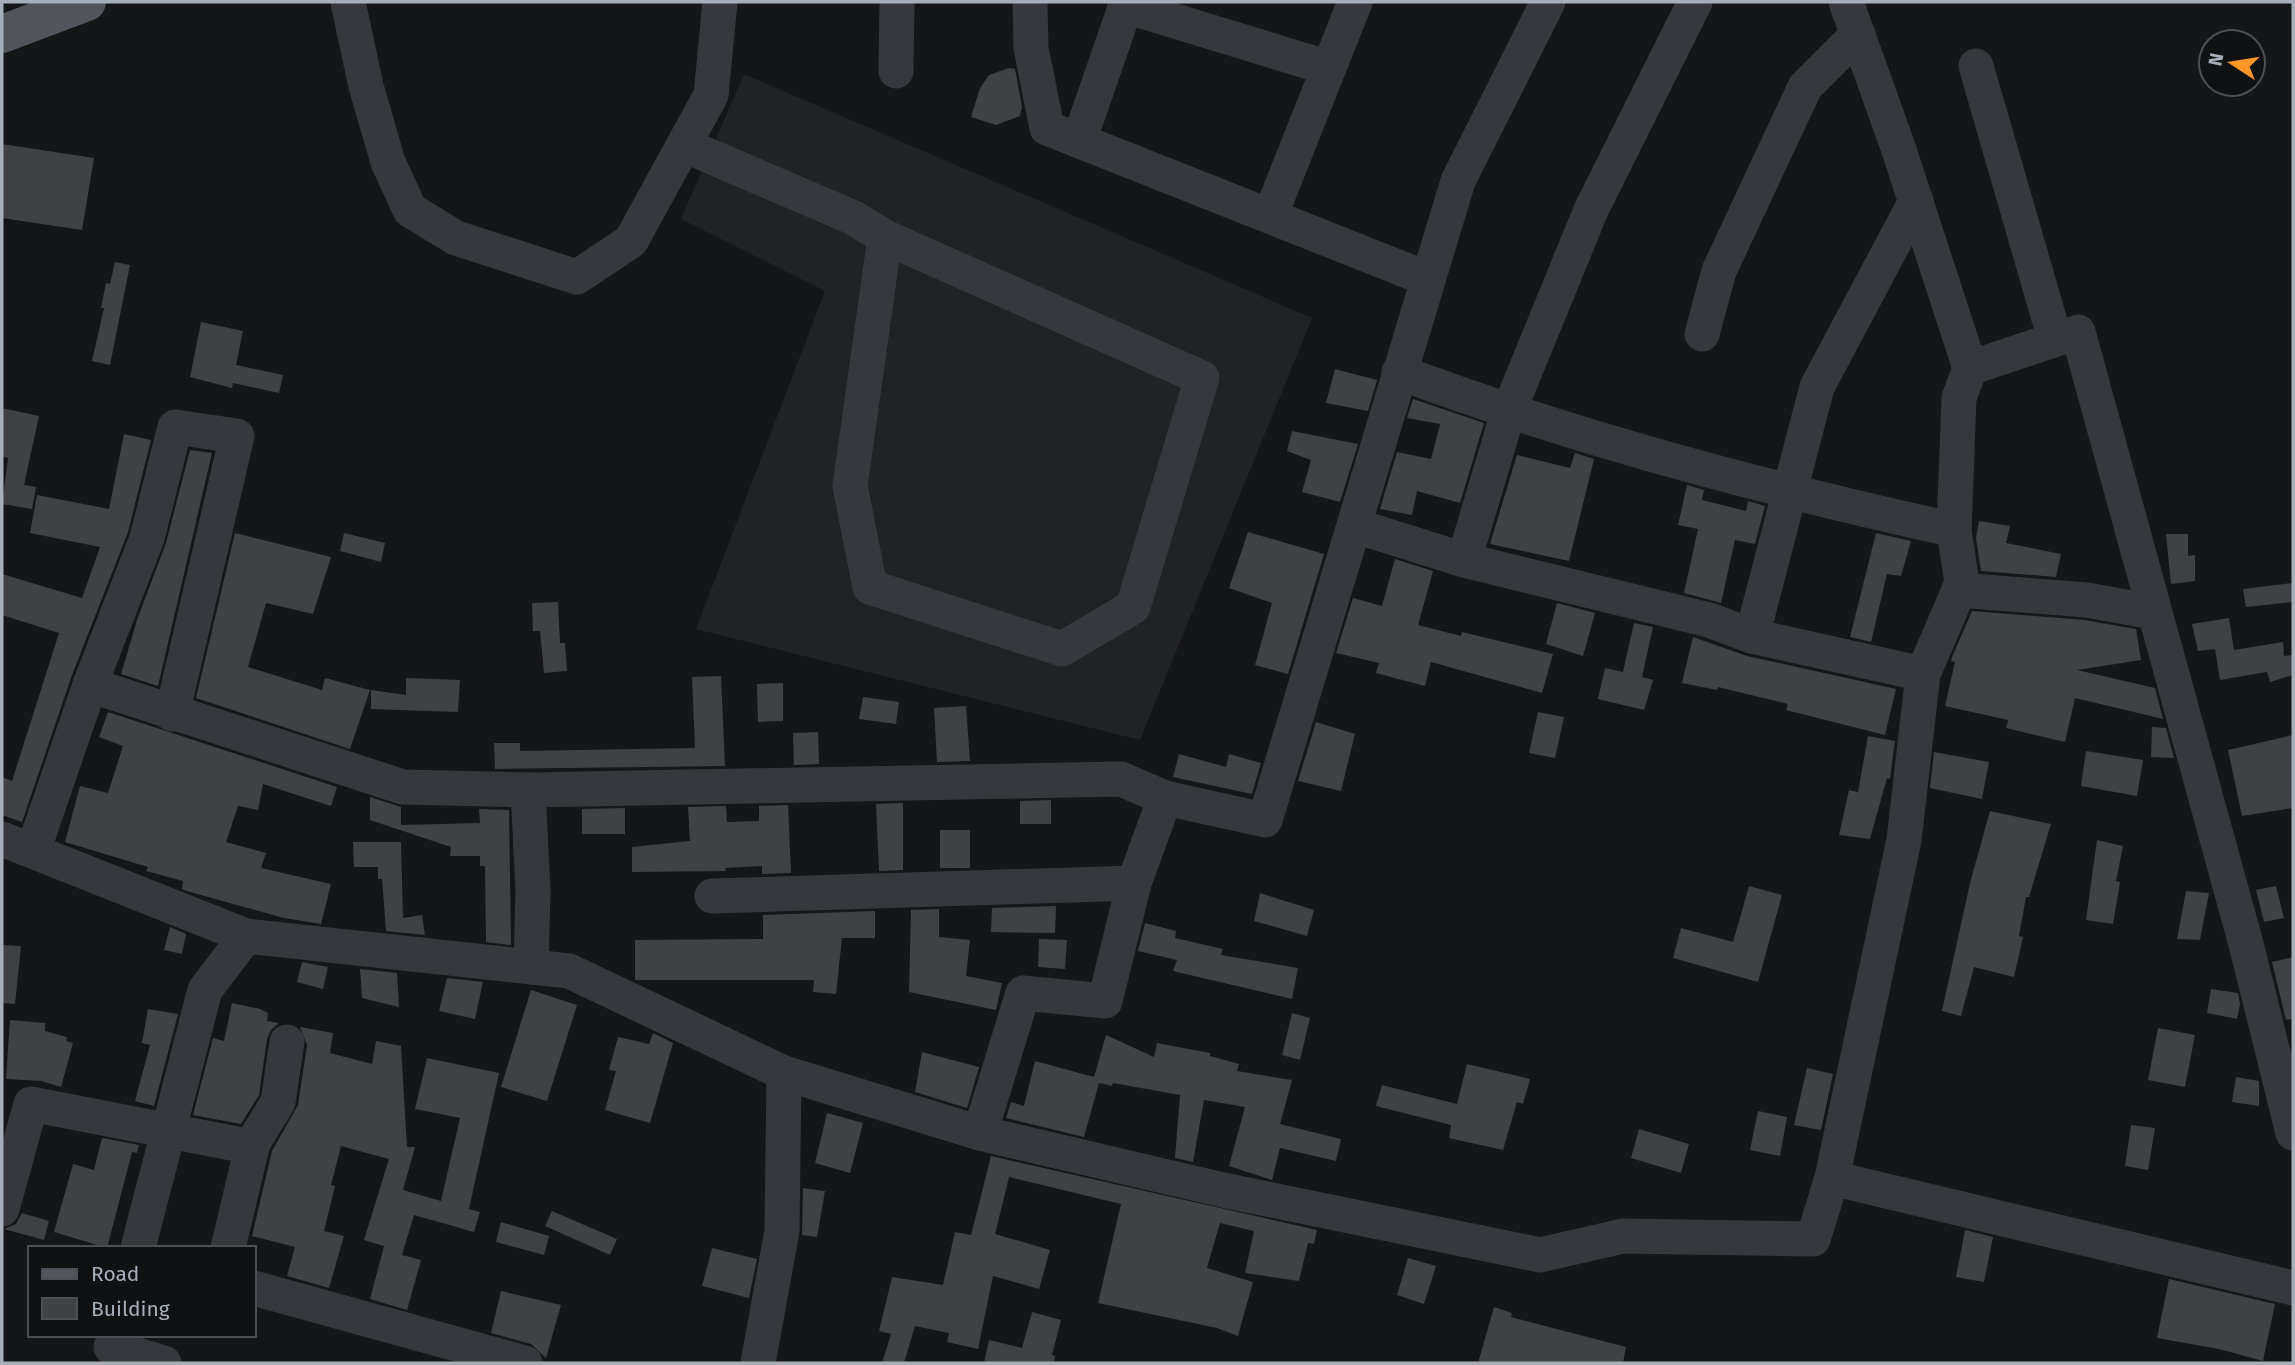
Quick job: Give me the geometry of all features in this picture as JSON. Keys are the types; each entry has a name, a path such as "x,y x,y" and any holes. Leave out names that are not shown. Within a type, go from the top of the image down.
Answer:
{"main road":[{"path":"2,34 87,2"}],"street":[{"path":"348,2 366,86 388,162 410,210 456,238 577,277 631,241 684,145 710,95 720,2"},
{"path":"896,71 897,2"},
{"path":"1030,2 1031,48 1047,128 1428,279"},
{"path":"1270,216 1355,2"},
{"path":"90,685 172,714 403,787 528,790 1121,779 1165,798 1265,820 1356,526 1399,372 1458,181 1548,2"},
{"path":"1464,560 1508,413 1591,210 1695,2"},
{"path":"172,714 237,436 175,427 147,538 90,685 17,845 246,936 569,971 784,1073 980,1133 1223,1191 1540,1255 1623,1236 1813,1240 1832,1178 1904,840 1923,674 1962,583 1955,530 1959,398 1970,368 1916,201 1846,2"},
{"path":"1079,141 1127,4 1329,68"},
{"path":"1702,334 1719,271 1805,87 1858,34"},
{"path":"1976,66 2055,339"},
{"path":"684,145 854,218 886,237 1202,378 1133,607 1062,649 870,587 850,486 886,237"},
{"path":"1752,636 1816,387 1916,201"},
{"path":"1970,368 2078,332 2246,944 2293,1133"},
{"path":"1399,372 1508,413 1788,493 1955,530"},
{"path":"1356,526 1464,560 1709,620 1752,636 1923,674"},
{"path":"1959,590 2087,600 2153,612"},
{"path":"528,790 533,891 531,967"},
{"path":"980,1133 1023,993 1105,1001 1134,883 1165,798"},
{"path":"712,896 1134,883"},
{"path":"139,1246 205,990 246,936"},
{"path":"228,1246 251,1146 278,1102 287,1042"},
{"path":"758,1363 782,1231 784,1073"},
{"path":"2,1209 31,1104 251,1146"},
{"path":"1832,1178 2293,1288"},
{"path":"256,1289 525,1363"},
{"path":"110,1349 164,1363"}],"shaded area":[{"path":"744,74 1312,318 1140,740 696,629 825,291 681,219"}],"building":[{"path":"1009,68 1015,69 1022,107 1020,116 996,125 971,117 980,88 989,75"},
{"path":"2,144 94,158 82,230 2,218"},
{"path":"115,262 130,265 110,365 92,361 104,308 101,308 106,283 110,284"},
{"path":"201,322 243,331 236,365 283,375 279,393 233,383 232,388 190,377"},
{"path":"1335,369 1377,380 1368,411 1326,403"},
{"path":"1413,399 1484,423 1460,503 1417,491 1412,515 1380,509 1397,452 1431,459 1440,424 1407,418"},
{"path":"2,408 39,416 24,485 36,487 32,509 2,504 8,458 2,456"},
{"path":"1292,431 1358,444 1340,502 1302,492 1311,460 1287,451"},
{"path":"124,434 151,440 128,532 72,675 22,822 2,815 2,777 12,781 59,633 2,615 2,574 82,598 100,547 30,533 37,495 109,509"},
{"path":"190,450 212,453 158,686 121,674 137,620 166,543"},
{"path":"1575,453 1594,459 1569,561 1490,544 1517,455 1570,468"},
{"path":"1687,485 1704,490 1702,500 1746,511 1748,501 1765,506 1755,544 1735,540 1721,603 1684,593 1698,529 1678,525"},
{"path":"1979,521 2010,526 2006,543 2061,554 2056,577 1981,571 1976,538"},
{"path":"1248,532 1324,554 1288,674 1255,665 1272,603 1229,588"},
{"path":"235,533 331,557 313,614 266,603 248,667 322,690 325,678 370,690 350,749 196,698"},
{"path":"344,533 385,543 381,562 340,551"},
{"path":"1876,533 1911,541 1901,576 1887,574 1871,642 1850,637"},
{"path":"2166,534 2188,534 2188,556 2195,555 2195,581 2171,584"},
{"path":"1395,559 1433,571 1418,625 1461,636 1462,632 1553,654 1542,693 1431,662 1425,686 1376,673 1379,663 1336,653 1353,598 1382,606"},
{"path":"2293,583 2293,602 2246,607 2243,589"},
{"path":"558,602 560,643 565,643 567,671 544,673 540,631 533,631 532,603"},
{"path":"1557,603 1595,613 1583,656 1546,644"},
{"path":"1972,611 2084,620 2136,629 2141,660 2077,670 2155,688 2163,719 2075,698 2065,742 2006,728 2008,720 1945,706 1955,662 1951,661 1952,657"},
{"path":"2229,618 2234,650 2283,642 2284,656 2293,655 2293,675 2270,682 2267,672 2220,680 2215,649 2198,651 2192,624"},
{"path":"1634,623 1653,627 1642,677 1653,680 1644,710 1598,699 1605,668 1623,672"},
{"path":"1693,637 1747,656 1896,689 1885,735 1786,710 1788,704 1718,687 1717,690 1682,683"},
{"path":"721,676 725,766 495,769 494,743 520,743 520,751 695,748 692,677"},
{"path":"406,678 460,680 458,712 371,709 371,690 406,695"},
{"path":"783,683 783,721 758,722 757,684"},
{"path":"863,697 899,702 896,724 859,719"},
{"path":"966,706 970,761 937,762 934,708"},
{"path":"108,712 337,787 331,806 263,784 258,810 238,806 226,842 266,853 261,868 331,884 321,924 284,918 190,892 182,889 183,881 146,871 148,867 65,842 80,786 108,793 123,746 99,737"},
{"path":"1538,712 1564,717 1555,758 1529,753"},
{"path":"1316,722 1355,734 1341,791 1298,781"},
{"path":"2152,727 2166,728 2174,758 2151,757"},
{"path":"818,732 819,764 794,765 793,733"},
{"path":"2293,735 2293,808 2242,816 2228,750"},
{"path":"1868,736 1895,741 1890,779 1887,778 1870,839 1839,835 1849,790 1858,792"},
{"path":"2086,751 2143,760 2137,796 2081,786"},
{"path":"1934,752 1989,762 1982,799 1930,788"},
{"path":"1179,754 1226,767 1229,754 1261,763 1252,794 1173,777"},
{"path":"370,797 401,807 401,825 480,823 479,809 509,810 511,945 486,942 485,866 480,866 480,856 450,856 451,847 370,820"},
{"path":"1051,800 1051,824 1020,824 1020,801"},
{"path":"903,803 903,870 879,871 876,804"},
{"path":"788,805 791,873 762,874 762,866 725,868 726,871 632,872 632,847 690,841 688,807 726,806 727,822 759,821 759,806"},
{"path":"625,808 625,834 582,834 582,809"},
{"path":"1990,811 2051,824 2029,897 2026,897 2019,936 2023,937 2014,977 1974,967 1961,1016 1942,1011 1970,883"},
{"path":"940,830 970,830 970,868 940,868"},
{"path":"2097,840 2123,846 2116,881 2120,882 2113,924 2086,920"},
{"path":"353,842 401,842 403,918 422,915 425,935 386,931 382,879 378,879 378,867 354,867"},
{"path":"1749,886 1782,895 1758,982 1673,958 1681,928 1733,942"},
{"path":"2276,886 2284,918 2264,922 2256,890"},
{"path":"2186,891 2209,893 2200,940 2177,939"},
{"path":"1260,893 1314,910 1307,936 1254,921"},
{"path":"1056,906 1055,933 991,932 992,908"},
{"path":"939,909 939,937 970,940 966,976 1002,983 996,1010 909,992 911,910"},
{"path":"875,911 875,938 842,938 836,994 813,992 814,980 635,980 635,940 763,939 763,915"},
{"path":"1145,923 1176,931 1175,938 1223,949 1221,955 1298,968 1292,999 1173,971 1177,960 1138,951"},
{"path":"170,927 186,934 182,954 164,950"},
{"path":"1039,939 1067,940 1065,969 1038,967"},
{"path":"2,945 21,946 15,1004 2,1003"},
{"path":"2293,957 2293,1019 2286,1020 2272,962"},
{"path":"302,962 328,967 323,989 297,982"},
{"path":"360,969 397,973 399,1007 362,998"},
{"path":"447,978 483,982 475,1019 439,1011"},
{"path":"2211,989 2238,993 2240,1004 2237,1019 2207,1013"},
{"path":"531,990 577,1005 547,1101 501,1087"},
{"path":"232,1003 260,1009 268,1013 267,1021 279,1023 271,1030 267,1039 259,1095 241,1124 193,1115 213,1038 224,1041"},
{"path":"148,1009 178,1014 154,1106 135,1101 150,1045 142,1043"},
{"path":"1292,1013 1310,1018 1300,1060 1282,1055"},
{"path":"10,1020 45,1023 45,1031 67,1037 66,1041 73,1043 61,1087 41,1081 6,1079"},
{"path":"300,1027 333,1033 330,1053 372,1064 376,1041 401,1046 407,1147 415,1147 403,1190 441,1201 460,1118 415,1109 427,1058 499,1073 469,1209 480,1212 474,1232 414,1215 402,1255 421,1260 407,1310 370,1299 384,1246 364,1240 389,1159 341,1146 331,1185 335,1186 324,1231 344,1236 329,1288 287,1276 295,1247 252,1236 272,1151 298,1105 307,1045"},
{"path":"2158,1028 2195,1035 2185,1087 2148,1080"},
{"path":"653,1033 673,1043 650,1123 605,1110 616,1071 609,1070 618,1037 649,1044"},
{"path":"1106,1035 1154,1057 1157,1043 1210,1053 1210,1056 1239,1064 1237,1071 1292,1080 1280,1124 1341,1139 1336,1161 1280,1148 1272,1180 1229,1166 1245,1107 1204,1100 1193,1162 1175,1158 1180,1095 1113,1083 1112,1086 1099,1083 1084,1137 1006,1118 1011,1102 1024,1106 1035,1061 1094,1077"},
{"path":"922,1052 979,1067 967,1108 915,1092"},
{"path":"1467,1064 1530,1079 1523,1104 1517,1102 1503,1150 1449,1138 1451,1125 1376,1106 1382,1085 1457,1104"},
{"path":"1807,1068 1833,1074 1821,1130 1794,1125"},
{"path":"2236,1077 2259,1081 2259,1106 2232,1102"},
{"path":"1758,1111 1787,1117 1780,1156 1750,1150"},
{"path":"827,1113 863,1123 850,1173 815,1163"},
{"path":"2131,1125 2155,1128 2148,1170 2125,1166"},
{"path":"1639,1129 1689,1144 1681,1173 1631,1158"},
{"path":"102,1138 139,1145 137,1153 132,1152 108,1246 54,1232 73,1164 94,1170"},
{"path":"991,1156 1317,1230 1314,1244 1308,1243 1299,1281 1245,1273 1254,1231 1220,1223 1207,1268 1253,1282 1238,1336 1217,1328 1098,1303 1121,1204 1009,1177 995,1234 1050,1250 1039,1289 993,1276 978,1349 947,1342 949,1333 915,1326 904,1363 882,1363 891,1334 879,1331 892,1277 943,1285 955,1232 971,1235"},
{"path":"803,1188 825,1191 817,1237 802,1235"},
{"path":"552,1211 617,1239 610,1255 545,1226"},
{"path":"22,1213 49,1221 44,1240 4,1229 16,1224"},
{"path":"501,1222 549,1236 544,1255 496,1242"},
{"path":"1965,1230 1993,1237 1984,1282 1956,1277"},
{"path":"712,1248 757,1259 749,1298 702,1286"},
{"path":"1408,1258 1436,1266 1424,1304 1397,1295"},
{"path":"2169,1279 2275,1304 2263,1361 2219,1349 2157,1338"},
{"path":"501,1291 561,1305 546,1358 531,1344 491,1333"},
{"path":"1494,1307 1512,1313 1511,1317 1626,1347 1623,1363 1478,1363"},
{"path":"1032,1312 1061,1320 1052,1355 1055,1356 1054,1363 984,1363 989,1340 1022,1348"}]}
